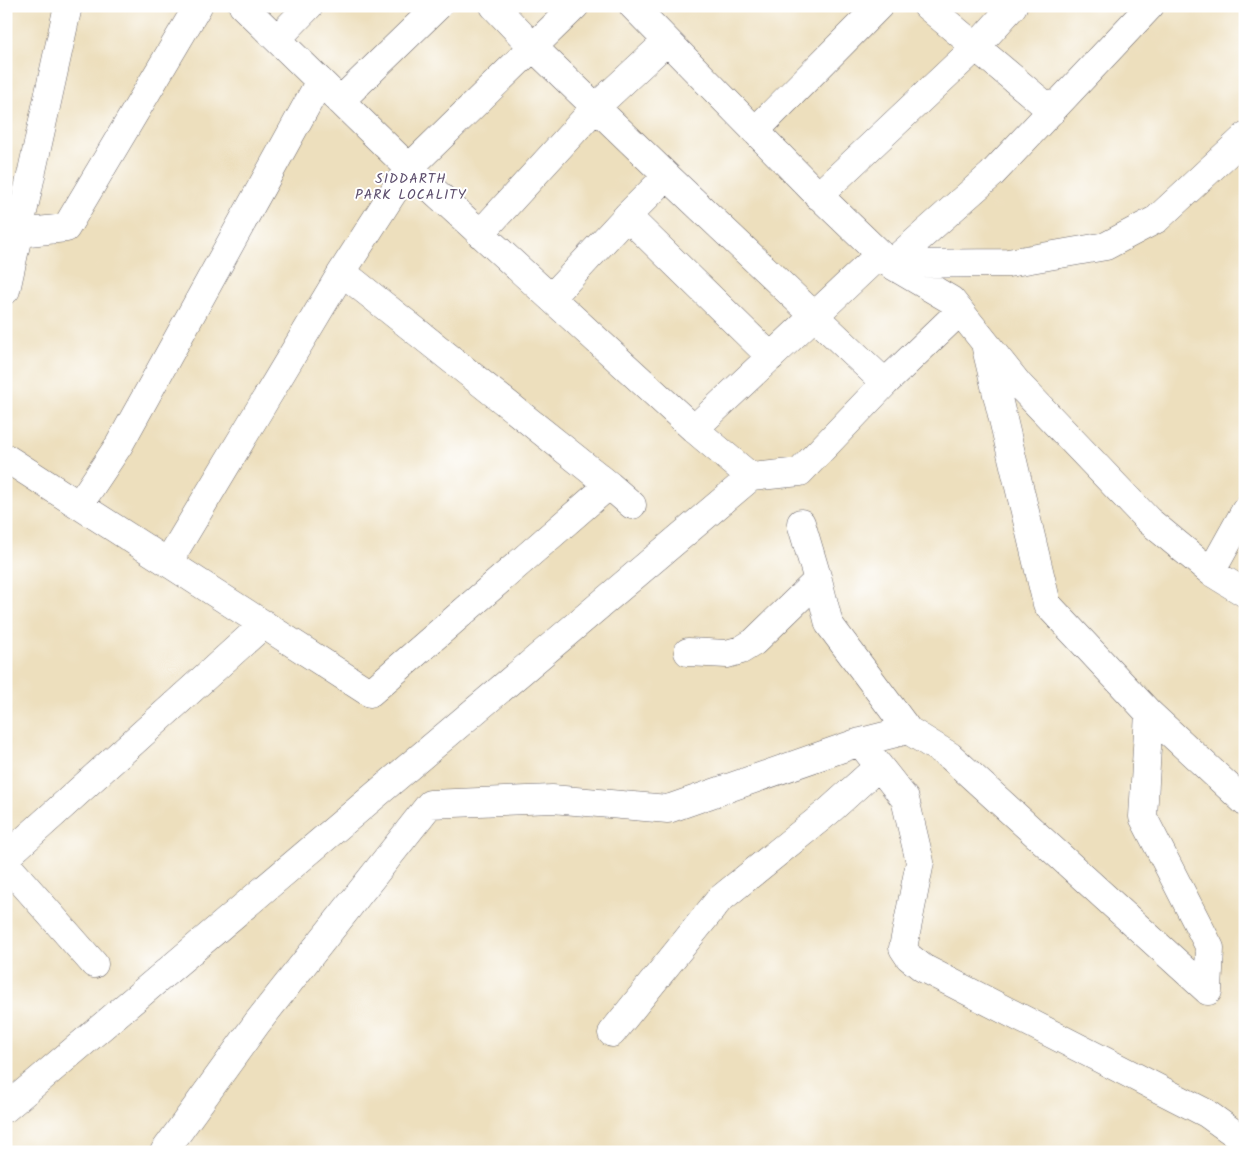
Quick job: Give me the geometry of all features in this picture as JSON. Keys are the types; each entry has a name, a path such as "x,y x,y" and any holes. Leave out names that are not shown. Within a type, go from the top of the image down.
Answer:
{"street":[{"path":"6,290 68,6"},
{"path":"19,233 66,228 198,6"},
{"path":"243,6 408,168 694,429 751,477"},
{"path":"276,39 309,6"},
{"path":"340,102 438,6"},
{"path":"494,6 533,47 667,176 885,382"},
{"path":"168,562 342,272 408,168 575,6"},
{"path":"633,6 818,196 885,259 951,300 1019,385 1148,520 1211,572 1245,593"},
{"path":"755,131 879,6"},
{"path":"927,6 1052,110"},
{"path":"818,196 976,47 1013,6"},
{"path":"694,429 814,315 992,174 1150,6"},
{"path":"480,234 596,107 667,41"},
{"path":"79,506 119,445 320,81"},
{"path":"885,259 1008,263 1106,246 1157,219 1245,137"},
{"path":"551,298 667,176"},
{"path":"627,216 771,357"},
{"path":"342,272 610,484 632,505"},
{"path":"6,1108 751,477 800,472 885,382 960,311"},
{"path":"984,341 1047,604 1149,713 1245,802"},
{"path":"6,458 370,693 610,484"},
{"path":"1211,572 1245,512"},
{"path":"800,523 818,580 829,624 908,730 950,756 1208,990 1210,948 1143,817 1149,713"},
{"path":"688,652 727,654 741,650 754,642 818,580"},
{"path":"6,857 264,624"},
{"path":"164,1152 257,1024 430,804 552,799 668,809 860,742 908,730"},
{"path":"860,742 905,799 920,862 902,948 909,957 923,968 1206,1113 1245,1141"},
{"path":"612,1033 719,900 829,810 879,766"},
{"path":"6,864 94,964"}],"district":[{"name":"SIDDARTH PARK LOCALITY","path":"411,186"}]}
